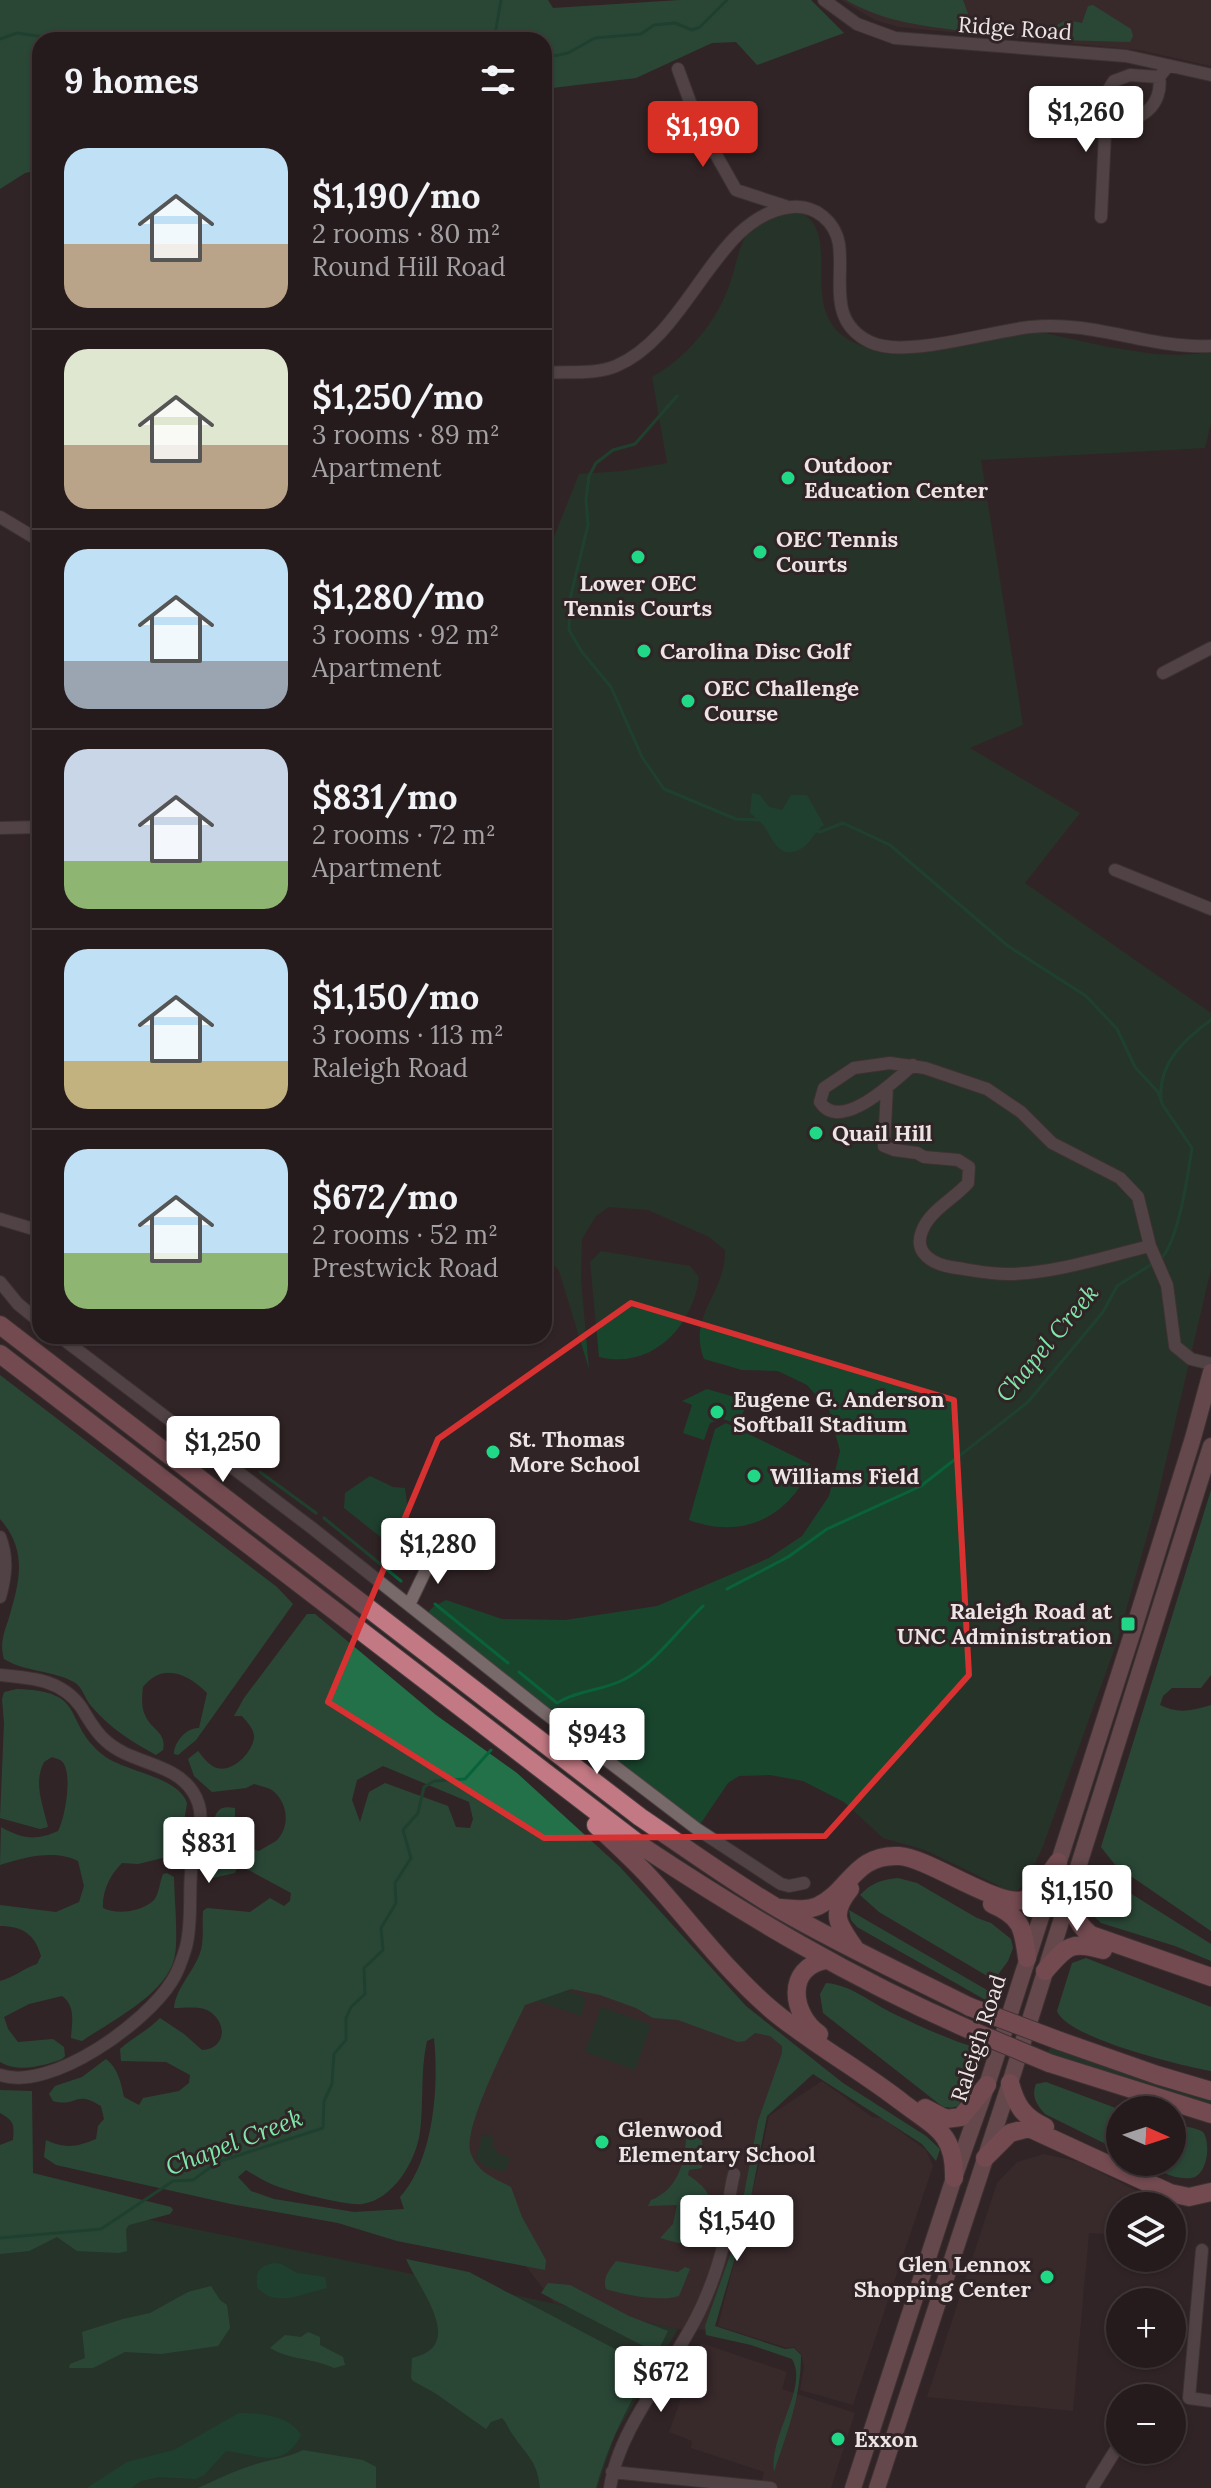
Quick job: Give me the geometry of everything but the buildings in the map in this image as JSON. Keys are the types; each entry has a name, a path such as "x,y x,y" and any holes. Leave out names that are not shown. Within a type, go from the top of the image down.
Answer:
{"highway":[{"path":"0,1325 586,1777 722,1873 858,1952 970,2007 1157,2075 1211,2091"},
{"path":"0,1354 540,1770 665,1862 741,1912 826,1960 968,2029 1049,2063 1209,2115"},
{"path":"540,1770 653,1880 750,1990 774,2012 943,2134 953,2153 954,2178"},
{"path":"779,1908 801,1910 820,1905 857,1869 884,1857 913,1859 1015,1901 1024,1900 1034,1893 1058,1862"},
{"path":"858,1952 838,1922 837,1910 841,1901 866,1873 880,1867 902,1866 1014,1915 1025,1938 1027,1958"},
{"path":"1071,1884 1074,1913 1079,1925 1091,1935 1211,1977"},
{"path":"1045,1971 1063,1950 1074,1945 1086,1945 1211,1989"},
{"path":"826,1960 809,1966 796,1986 800,2013 811,2028 938,2117 961,2117 987,2085"},
{"path":"1010,2083 1020,2111 1032,2121 1106,2155"},
{"path":"985,2158 1010,2133 1029,2128 1170,2193 1189,2197 1211,2192"},
{"path":"1152,2176 1177,2187 1199,2188 1211,2184"}],"main road":[{"name":"Raleigh Road","path":"853,2488 1153,1569 1211,1372"},
{"name":"Raleigh Road","path":"877,2488 1010,2083 1211,1446"},
{"path":"976,2184 970,2179 969,2167 987,2085"}],"street":[{"name":"Ridge Road","path":"824,0 857,24 895,38 1114,55 1211,75"},
{"path":"1107,92 1113,115 1130,121 1148,110 1158,91 1159,77 1168,66"},
{"path":"678,69 697,121 736,190 788,207 815,211 826,218 839,245 838,284 843,312 861,337 879,345 908,347 1046,326 1096,330 1168,345 1211,346"},
{"path":"1101,217 1107,92 1114,81 1122,78 1138,75 1159,77"},
{"path":"552,372 605,369 634,355 677,316 733,238 753,223 788,207"},
{"path":"0,517 32,536"},
{"path":"1163,673 1211,648"},
{"path":"0,828 32,827"},
{"path":"1115,870 1211,909"},
{"path":"913,1065 871,1100 844,1111 827,1110 820,1102 824,1088 854,1068 874,1063 913,1065 987,1089 1021,1112 1052,1143 1120,1178 1138,1197 1153,1252 1167,1285 1175,1346 1191,1359 1211,1364"},
{"path":"887,1088 884,1146 924,1157 958,1160 969,1167 968,1183 936,1212 922,1230 922,1250 929,1260 1009,1274 1153,1252"},
{"path":"0,1219 32,1229"},
{"path":"0,1282 32,1315"},
{"path":"69,1344 697,1829 781,1884 804,1883"},
{"path":"0,1537 5,1552 6,1574 0,1597"},
{"path":"409,1605 435,1551"},
{"path":"0,1675 57,1683 69,1692 105,1741 164,1768 183,1781 194,1793 202,1819 192,1861 186,1946 172,1981 136,2021 79,2060 35,2078 12,2079 0,2075"},
{"path":"610,2488 612,2472 623,2444 701,2308 724,2239 734,2174"},
{"path":"1202,2250 1189,2398 1211,2401"},
{"path":"1092,2488 1107,2464"},
{"path":"612,2472 771,2488"}],"highlighted area":[{"path":"631,1303 954,1400 969,1675 825,1836 544,1838 328,1702 438,1439"}],"shaded area":[{"path":"0,0 548,0 553,8 680,0 811,0 844,33 757,65 736,42 712,43 636,78 552,88 552,32 32,32 32,172 0,189"},
{"path":"841,0 1211,0 1211,66 1139,50 899,27 875,20"},
{"path":"846,0 963,0 970,19 962,31 931,27 888,18"},
{"path":"1093,5 1131,29 1133,36 1130,42 1061,40 1054,36 1053,27 1066,20 1082,23 1088,6"},
{"path":"800,212 814,225 820,242 824,306 833,326 852,341 884,351 1026,329 1154,354 1211,353 1211,423 1205,448 981,460 1023,725 970,748 1080,813 1025,883 1211,1013 1211,1269 1155,1508 1117,1642 1043,1846 1027,1882 1018,1890 1010,1891 925,1850 883,1838 844,1802 803,1781 770,1775 739,1776 728,1783 697,1829 424,1617 433,1607 446,1600 502,1619 565,1620 657,1606 769,1558 802,1536 829,1496 840,1451 829,1410 807,1385 778,1371 742,1370 704,1359 700,1330 720,1279 725,1250 709,1237 648,1210 609,1207 596,1216 582,1239 581,1280 589,1369 559,1271 552,1263 552,542 579,474 623,471 667,463 652,377 689,349 718,311 740,248 750,230 761,220"},
{"path":"752,793 760,795 769,807 782,810 791,795 807,795 824,825 802,848 794,852 783,851 750,813"},
{"path":"601,1251 690,1266 699,1277 695,1295 679,1328 652,1351 636,1357 599,1357 590,1262"},
{"path":"0,1375 277,1587 293,1604 196,1740 178,1755 174,1754 179,1740 190,1730 199,1728 207,1693 184,1676 159,1675 143,1687 144,1712 164,1744 163,1750 156,1755 106,1722 74,1682 4,1659 3,1640 19,1568 15,1544 0,1519"},
{"name":"Eugene G. Anderson Softball Stadium","path":"707,1389 748,1401 738,1424 723,1419 710,1423 704,1440 683,1433 692,1405 682,1401"},
{"name":"Williams Field","path":"726,1423 810,1464 796,1492 774,1513 747,1525 704,1525 689,1520 715,1429"},
{"path":"370,1476 393,1487 405,1488 412,1542 397,1550 344,1508 345,1493"},
{"path":"1211,1490 1211,1675 1201,1688 1172,1688 1163,1696 1160,1705 1185,1711 1211,1705 1211,1931 1116,1866 1101,1847"},
{"path":"307,1614 315,1614 436,1715 517,1773 620,1867 746,2006 843,2083 926,2136 940,2149 936,2161 922,2144 813,2074 767,2116 747,2217 715,2326 785,2349 794,2348 801,2355 796,2400 774,2472 777,2443 796,2383 792,2359 751,2345 706,2335 705,2326 735,2241 758,2121 782,2053 782,2046 770,2036 755,2033 738,2042 678,2020 653,2018 636,2008 600,1995 571,1989 525,2005 481,2100 470,2138 470,2151 481,2169 511,2187 522,2217 546,2260 545,2270 397,2241 338,2223 231,2204 56,2165 44,2157 46,2140 65,2146 89,2142 96,2139 98,2126 104,2119 101,2106 92,2101 53,2101 49,2094 55,2086 82,2077 106,2059 116,2071 124,2097 139,2105 143,2098 179,2091 189,2083 190,2075 166,2062 121,2061 120,2049 160,2018 202,2050 216,2045 220,2040 219,2021 207,2010 174,2008 178,1993 201,1950 203,1911 207,1908 250,1912 270,1898 284,1906 290,1901 291,1893 241,1866 235,1873 213,1878 208,1871 214,1820 222,1808 235,1808 235,1835 240,1845 259,1851 276,1841 286,1822 281,1801 272,1790 254,1784 246,1788 212,1792 194,1776 188,1759 198,1751 211,1765 223,1769 235,1765 245,1755 252,1744 253,1732 242,1716 234,1716","holes":["383,1766 469,1802 473,1819 470,1828 456,1827 448,1806 385,1783 369,1792 360,1822 352,1800 357,1780","434,2038 436,2078 432,2122 420,2163 400,2197 404,2209 354,2212 274,2199 251,2191 238,2177 246,2170 279,2187 346,2203 362,2204 384,2195 401,2177 418,2143 425,2052 427,2041"]},
{"path":"17,1689 55,1695 65,1702 82,1731 103,1755 173,1786 187,1803 179,1854 138,1864 122,1863 108,1884 103,1902 103,1908 109,1910 136,1910 154,1900 163,1874 174,1877 176,1942 169,1972 136,2006 82,2041 71,2038 71,2009 62,1996 29,2004 4,2017 18,2042 53,2039 64,2047 65,2056 62,2059 23,2068 0,2062 0,1981 37,1964 41,1956 35,1942 26,1933 0,1926 0,1905 56,1912 79,1902 84,1886 78,1861 69,1857 39,1856 0,1865 1,1827 29,1837 58,1831 67,1798 64,1764 52,1757 44,1762 39,1778 48,1827 40,1829 0,1818 4,1723 2,1699 4,1692"},
{"path":"1091,1876 1111,1881 1211,1944 1211,1961 1175,1946 1101,1923 1087,1910"},
{"path":"898,1878 917,1883 991,1923 1011,1939 1013,1948 1008,1961 994,1980 879,1912 860,1895 877,1883"},
{"path":"849,1910 999,1997 996,2006 857,1927 851,1920"},
{"name":"Glenwood Elementary School","path":"529,1957 767,2030 794,2052 758,2128 736,2246 707,2330 678,2329 554,2303 443,2157"},
{"path":"1086,1958 1211,2007 1211,2071 1102,2041 1065,2021 1057,2011 1072,1963"},
{"path":"546,1982 586,1998 581,2016 537,2001"},
{"path":"826,1983 844,1987 915,2024 981,2049 966,2100 956,2107 943,2107 823,2013 820,1994"},
{"path":"601,2007 651,2025 635,2070 585,2052"},
{"path":"1051,2046 1211,2096 1211,2108 1186,2100 1186,2096 1175,2096 1047,2054"},
{"path":"822,2081 926,2150 933,2166 853,2405 800,2390 804,2367 801,2354 794,2347 787,2348 718,2326 769,2116"},
{"path":"1046,2082 1106,2104 1106,2144 1045,2114 1037,2104 1034,2093 1036,2084"},
{"path":"0,2090 32,2091 33,2173 173,2210 170,2214 129,2225 126,2229 127,2251 77,2251 57,2237 29,2251 0,2254 0,2145 13,2140 14,2131 11,2121 0,2113"},
{"path":"695,2124 707,2124 702,2140 702,2168 689,2170 688,2175 707,2192 711,2216 695,2218 691,2223 687,2231 694,2244 678,2243 660,2238 673,2224 677,2205 648,2206 674,2182 682,2164 686,2135"},
{"path":"1186,2127 1203,2132 1207,2150 1204,2165 1197,2176 1184,2178 1172,2176 1186,2176"},
{"path":"482,2135 494,2137 492,2144 499,2154 510,2158 505,2172 486,2167 476,2159"},
{"path":"1044,2154 1080,2162 1139,2192 1106,2192 1106,2234 1089,2233 1073,2411 927,2397 997,2183 1017,2162"},
{"path":"0,2189 678,2329 615,2435 597,2488 0,2488"},
{"path":"406,2259 469,2272 647,2366 644,2380 611,2443 596,2488 540,2488 534,2464 502,2418 491,2422 486,2429 413,2381 412,2358 428,2352 436,2342 438,2330 429,2301"},
{"path":"616,2261 678,2272 685,2267 690,2269 679,2296 642,2297 606,2289 606,2277"},
{"path":"274,2263 297,2273 325,2277 327,2288 290,2298 264,2294 257,2287 258,2273 264,2266"},
{"path":"548,2283 570,2285 629,2316 668,2331 657,2353 541,2293"},
{"path":"211,2286 227,2305 230,2328 218,2346 161,2354 125,2352 93,2368 69,2368 70,2364 85,2358 82,2332 150,2313 188,2292"},
{"path":"308,2332 320,2337 320,2345 343,2357 345,2365 334,2368 270,2348 285,2335 301,2337"},
{"path":"701,2343 787,2372 782,2389 855,2413 831,2488 760,2488 764,2472 691,2448 692,2441 669,2432"},
{"path":"239,2413 282,2420 301,2435 294,2446 277,2457 226,2451 204,2475 196,2479 159,2477 141,2481 131,2488 87,2488 127,2462 174,2450"},
{"path":"303,2450 363,2460 376,2467 376,2488 198,2488 246,2467"}],"waterway":[{"path":"495,32 501,0"},
{"path":"552,56 568,53 595,38 641,34 654,25 675,23 692,30 700,27 727,0"},
{"path":"0,39 17,33 32,35"},
{"path":"677,396 635,444 613,450 596,463 589,476 586,499 588,525 570,599 569,630 582,652 611,687 642,757 664,789 736,819 760,820"},
{"path":"814,830 820,832 843,823 890,845 1008,946 1086,996 1117,1029 1135,1067 1158,1092 1162,1103"},
{"name":"Chapel Creek","path":"1161,1097 1164,1073 1169,1062 1183,1043 1211,1020"},
{"name":"Chapel Creek","path":"1159,1260 1166,1252 1177,1225 1192,1148 1162,1104"},
{"name":"Chapel Creek","path":"727,1589 788,1557 827,1529 921,1486 1028,1402 1103,1312 1117,1286 1152,1264"},
{"path":"260,1472 316,1513"},
{"path":"324,1518 401,1581"},
{"path":"435,1604 508,1663"},
{"name":"Chapel Creek","path":"519,1672 557,1703 573,1695 615,1684 645,1665 703,1606"},
{"name":"Chapel Creek","path":"0,2238 101,2229 173,2181 193,2180 218,2162 323,2128 324,2101 332,2084 334,2054 346,2040 346,2018 351,2007 365,1994 364,1968 383,1950 381,1928 396,1903 395,1883 411,1858 403,1830 418,1813 424,1787 434,1781 465,1779 491,1750"}],"place":[{"name":"Outdoor Education Center","path":"788,478"},
{"name":"OEC Tennis Courts","path":"760,552"},
{"name":"Lower OEC Tennis Courts","path":"638,557"},
{"name":"Carolina Disc Golf","path":"644,651"},
{"name":"OEC Challenge Course","path":"688,701"},
{"name":"Quail Hill","path":"816,1133"},
{"name":"Eugene G. Anderson Softball Stadium","path":"717,1412"},
{"name":"St. Thomas More School","path":"493,1452"},
{"name":"Williams Field","path":"754,1476"},
{"name":"Raleigh Road at UNC Administration","path":"1128,1624"},
{"name":"Glenwood Elementary School","path":"602,2142"},
{"name":"Glen Lennox Shopping Center","path":"1047,2277"},
{"name":"Exxon","path":"838,2439"}]}
